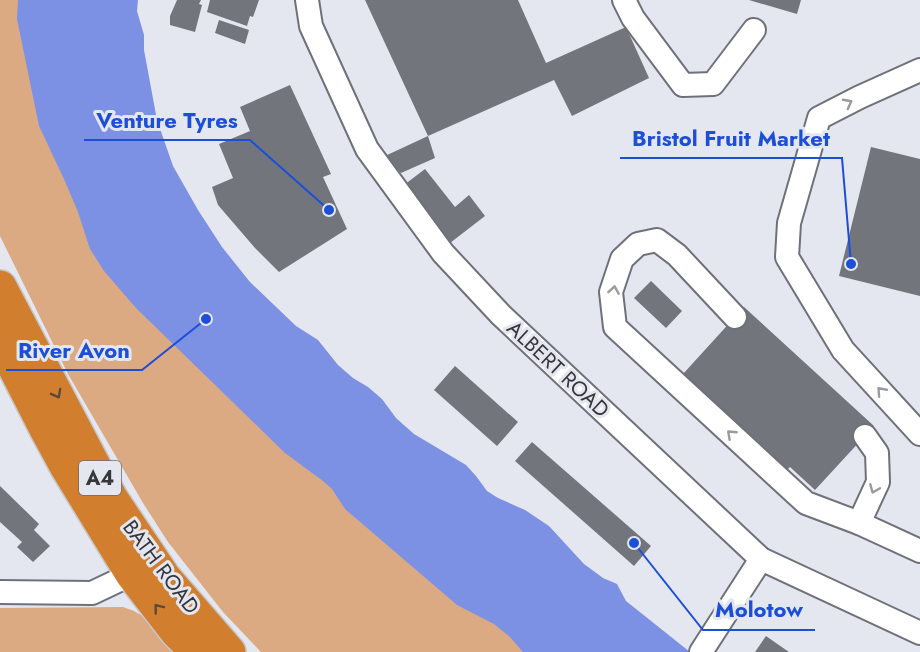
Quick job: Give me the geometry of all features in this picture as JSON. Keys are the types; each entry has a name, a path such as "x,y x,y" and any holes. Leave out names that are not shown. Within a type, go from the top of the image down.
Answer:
{"highway":[{"name":"BATH ROAD","path":"0,287 111,498 164,577 229,652"},
{"name":"BATH ROAD","path":"0,339 66,466 132,574 176,631 197,652"}],"street":[{"name":"ALBERT ROAD","path":"307,0 311,26 367,149 443,253 501,315 761,559 920,633"},
{"path":"624,0 633,18 683,85 713,84 754,30"},
{"path":"920,70 819,118 789,224 787,257 843,350 920,434"},
{"path":"735,317 678,255 657,240 638,244 622,260 611,292 615,327 806,503 859,523 920,551"},
{"path":"859,523 878,482 877,453 865,436"},
{"path":"701,652 761,559"},
{"path":"0,592 92,593 132,574"}],"shaded area":[{"path":"0,0 60,0 69,79 573,652 261,652 223,612 168,542 143,503 68,374 0,236"},
{"path":"123,607 146,618 173,652 0,652 0,608"}],"water":[{"path":"18,0 138,0 137,11 144,35 144,50 157,120 173,166 222,247 250,282 296,326 318,340 338,365 382,399 396,418 414,434 466,465 487,491 525,510 549,526 584,564 603,578 617,584 626,601 690,652 523,652 494,624 457,605 345,509 332,489 323,481 285,453 136,308 104,271 90,249 78,212 39,126 17,19"}],"building":[{"path":"177,0 201,0 199,4 202,5 195,32 170,25 170,16"},
{"path":"210,0 259,0 247,26 207,12"},
{"path":"365,0 518,0 546,63 626,27 649,78 572,116 554,80 428,136"},
{"path":"749,0 801,0 797,14"},
{"path":"219,20 249,30 245,44 215,33"},
{"path":"290,85 331,174 323,177 347,229 279,272 218,205 212,187 233,178 219,144 250,131 240,107"},
{"path":"428,136 435,158 401,173 385,156"},
{"path":"871,147 920,159 920,296 839,276"},
{"path":"425,169 455,207 469,195 485,216 450,243 404,185"},
{"path":"651,281 682,311 666,328 634,298"},
{"path":"744,307 874,426 815,490 790,467 787,470 683,374"},
{"path":"455,366 518,422 497,446 434,390"},
{"path":"532,442 651,546 634,566 515,461"},
{"path":"0,486 39,524 34,530 50,546 33,562 17,547 22,542 0,522"},
{"path":"766,636 776,643 789,652 755,652"}],"place":[{"name":"Venture Tyres","path":"329,210"},
{"name":"Bristol Fruit Market","path":"851,264"},
{"name":"River Avon","path":"206,319"},
{"name":"Molotow","path":"634,543"}]}
